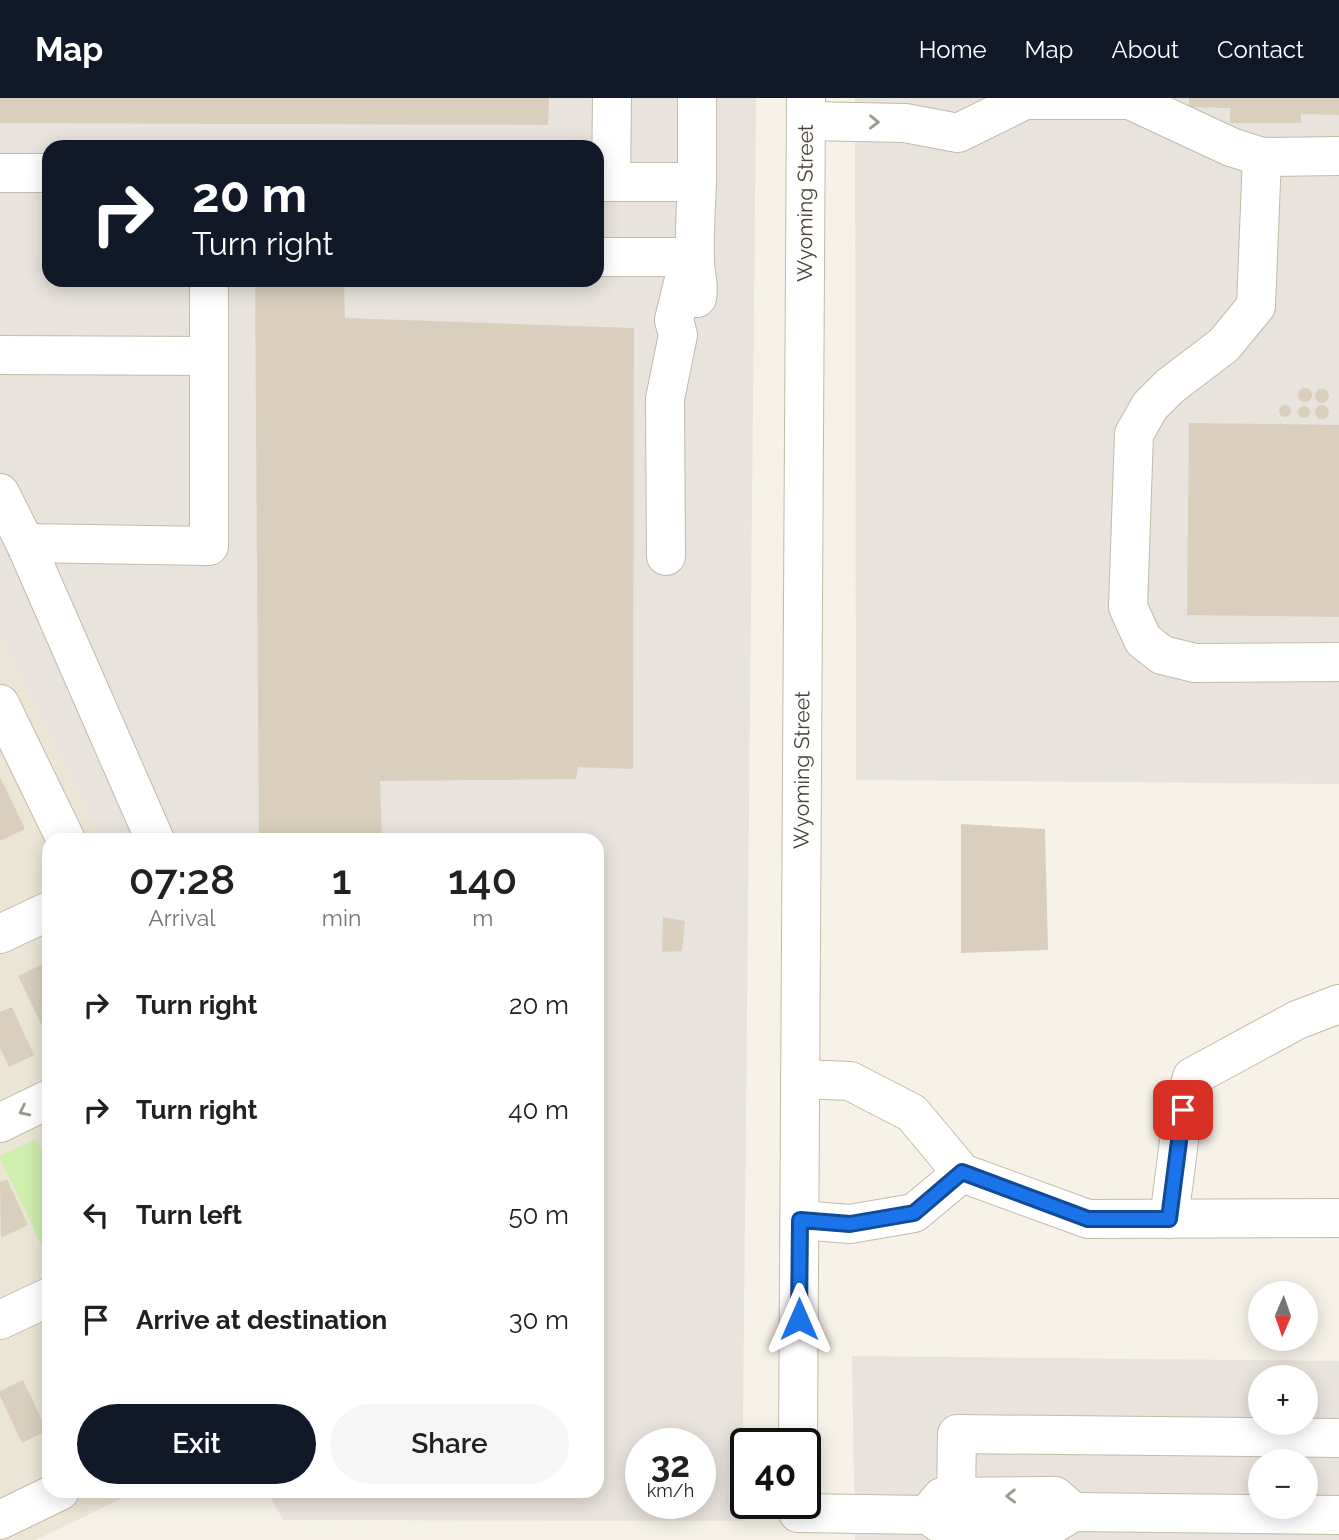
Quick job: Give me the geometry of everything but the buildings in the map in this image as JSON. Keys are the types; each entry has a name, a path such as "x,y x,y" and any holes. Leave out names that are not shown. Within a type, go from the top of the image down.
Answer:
{"street":[{"path":"612,98 604,181 697,182"},
{"path":"666,556 665,399 678,335 690,327 700,287 695,266 697,98"},
{"path":"806,109 958,133 1024,99 1130,99 1231,147 1262,157 1339,156"},
{"name":"Wyoming Street","path":"798,1428 806,109"},
{"path":"1262,157 1256,306 1224,345 1170,386 1150,405 1135,435 1128,607 1143,640 1162,655 1195,663 1339,662"},
{"path":"0,173 42,173"},
{"path":"604,258 695,266"},
{"path":"24,543 209,546 209,287"},
{"path":"0,355 209,356"},
{"path":"0,493 152,833"},
{"path":"2,716 62,833"},
{"path":"0,934 42,914"},
{"path":"1169,1219 1183,1110 1192,1077 1297,1020 1339,1004"},
{"path":"800,1079 850,1081 912,1113 962,1172 1088,1219 1339,1217"},
{"path":"0,1123 42,1102"},
{"path":"800,1220 850,1224 914,1213 962,1172"},
{"path":"0,1320 42,1300"},
{"path":"942,1506 957,1434 1339,1438"},
{"path":"821,1517 1055,1496 1073,1513 1339,1515"},
{"path":"0,1520 46,1498"}],"shaded area":[{"path":"0,98 756,98 743,1428 730,1428 730,1519 742,1521 283,1520 271,1498 604,1498 604,833 98,833 0,634"},
{"path":"855,98 1339,98 1339,784 856,780"},
{"path":"0,628 100,833 42,833 42,1498 123,1498 36,1540 0,1540"},
{"path":"852,1356 1339,1361 1339,1540 855,1540"}],"green space":[{"path":"36,1139 42,1151 42,1246 0,1158"}],"route":[{"path":"799,1319 800,1220 850,1224 914,1213 962,1172 1088,1219 1169,1219 1183,1110"}]}
